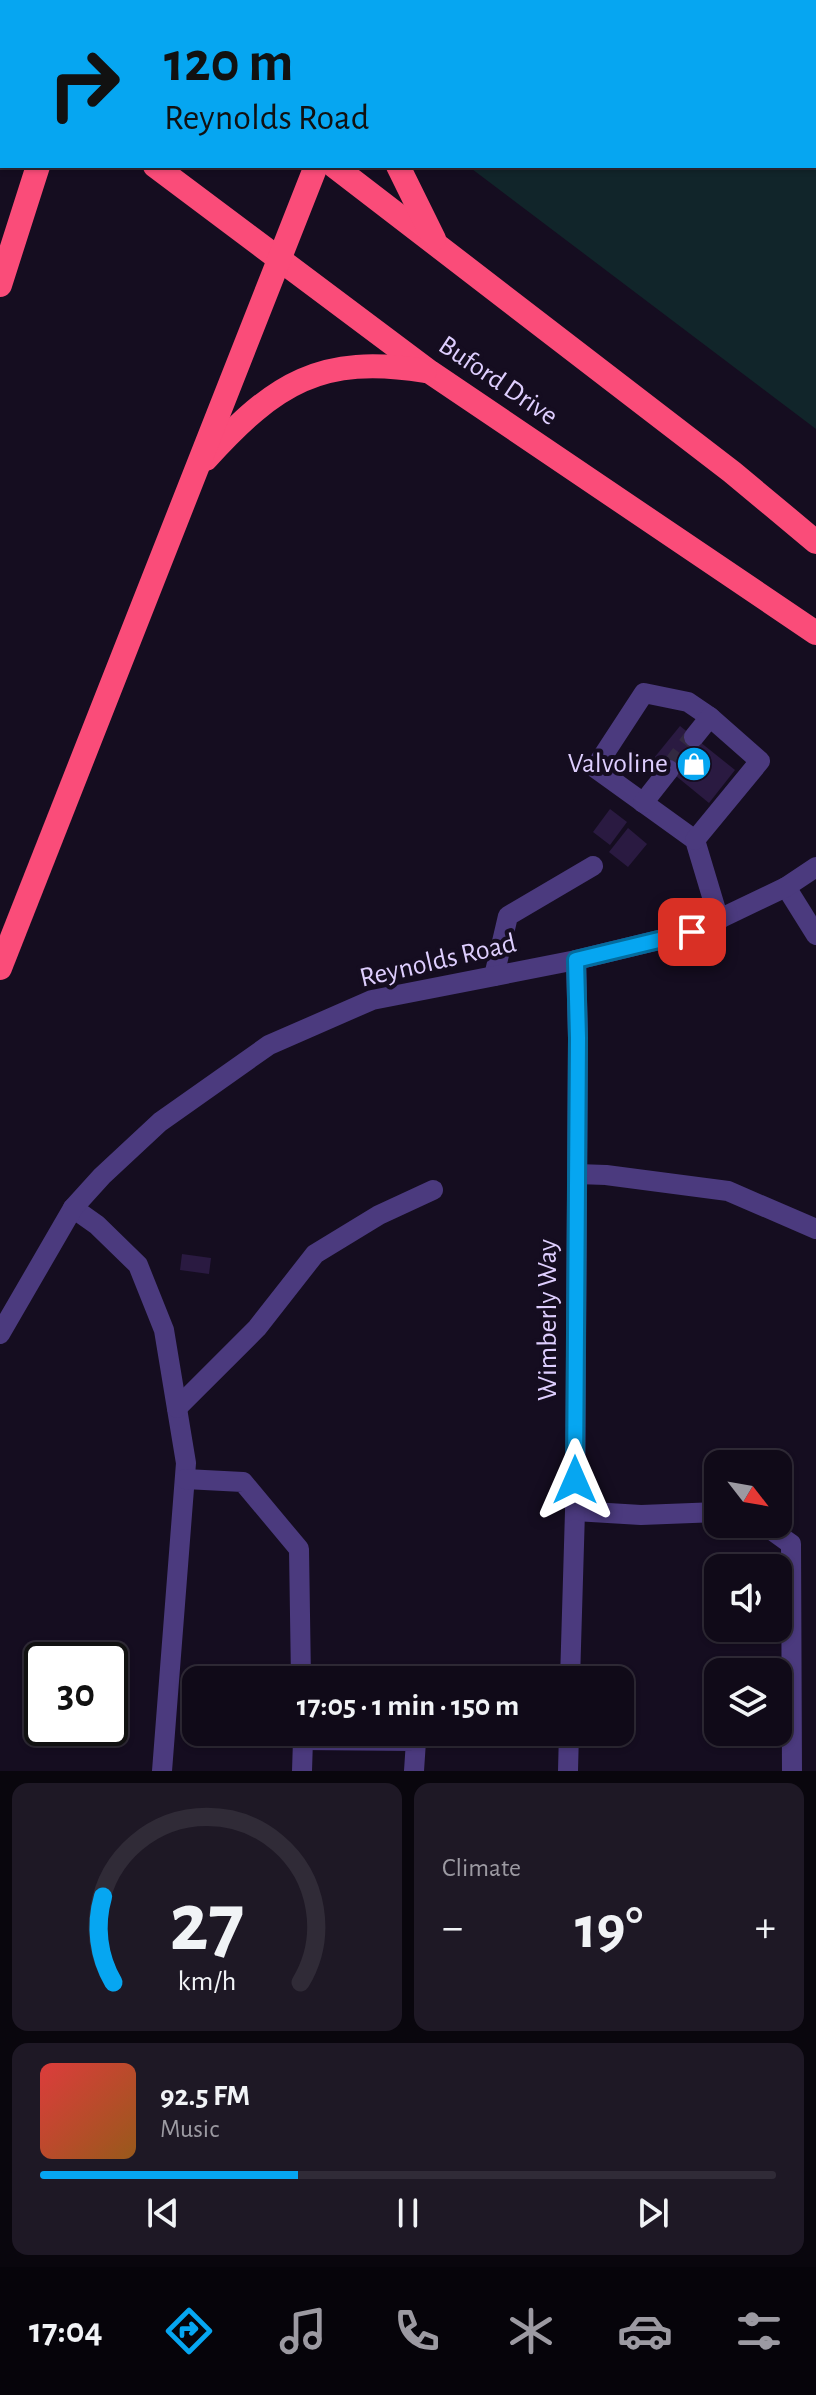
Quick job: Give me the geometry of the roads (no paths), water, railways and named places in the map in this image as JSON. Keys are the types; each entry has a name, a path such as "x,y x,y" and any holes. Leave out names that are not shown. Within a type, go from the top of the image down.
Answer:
{"highway":[{"path":"0,285 37,168"},
{"name":"Buford Drive","path":"158,168 430,372 816,633"},
{"path":"0,968 315,168"},
{"path":"337,168 732,472 816,542"},
{"path":"399,168 436,245"},
{"path":"194,473 235,428 269,399 315,373 364,365 398,366 430,372"}],"street":[{"path":"695,840 760,761 688,702 644,693 595,768 695,840 719,920"},
{"path":"694,737 710,717"},
{"path":"643,803 669,770"},
{"path":"494,976 508,916 593,866"},
{"name":"Reynolds Road","path":"0,1334 73,1208 102,1176 160,1122 269,1045 372,1000 576,960 692,932 786,887 816,867"},
{"path":"786,887 816,935"},
{"name":"Wimberly Way","path":"570,1666 575,1511 576,960"},
{"path":"577,1174 728,1191 816,1229"},
{"path":"177,1408 257,1328 315,1254 379,1215 433,1190"},
{"path":"73,1208 97,1225 138,1265 164,1330 186,1463 162,1771"},
{"path":"185,1479 243,1482 299,1549 301,1666"},
{"path":"575,1511 641,1515 704,1513"},
{"path":"783,1538 791,1544 792,1771"},
{"path":"302,1771 303,1746"},
{"path":"414,1771 416,1746"},
{"path":"568,1771 569,1746"}],"tunnel":[{"path":"669,770 694,737"}],"place":[{"name":"Valvoline","path":"694,764"}]}
